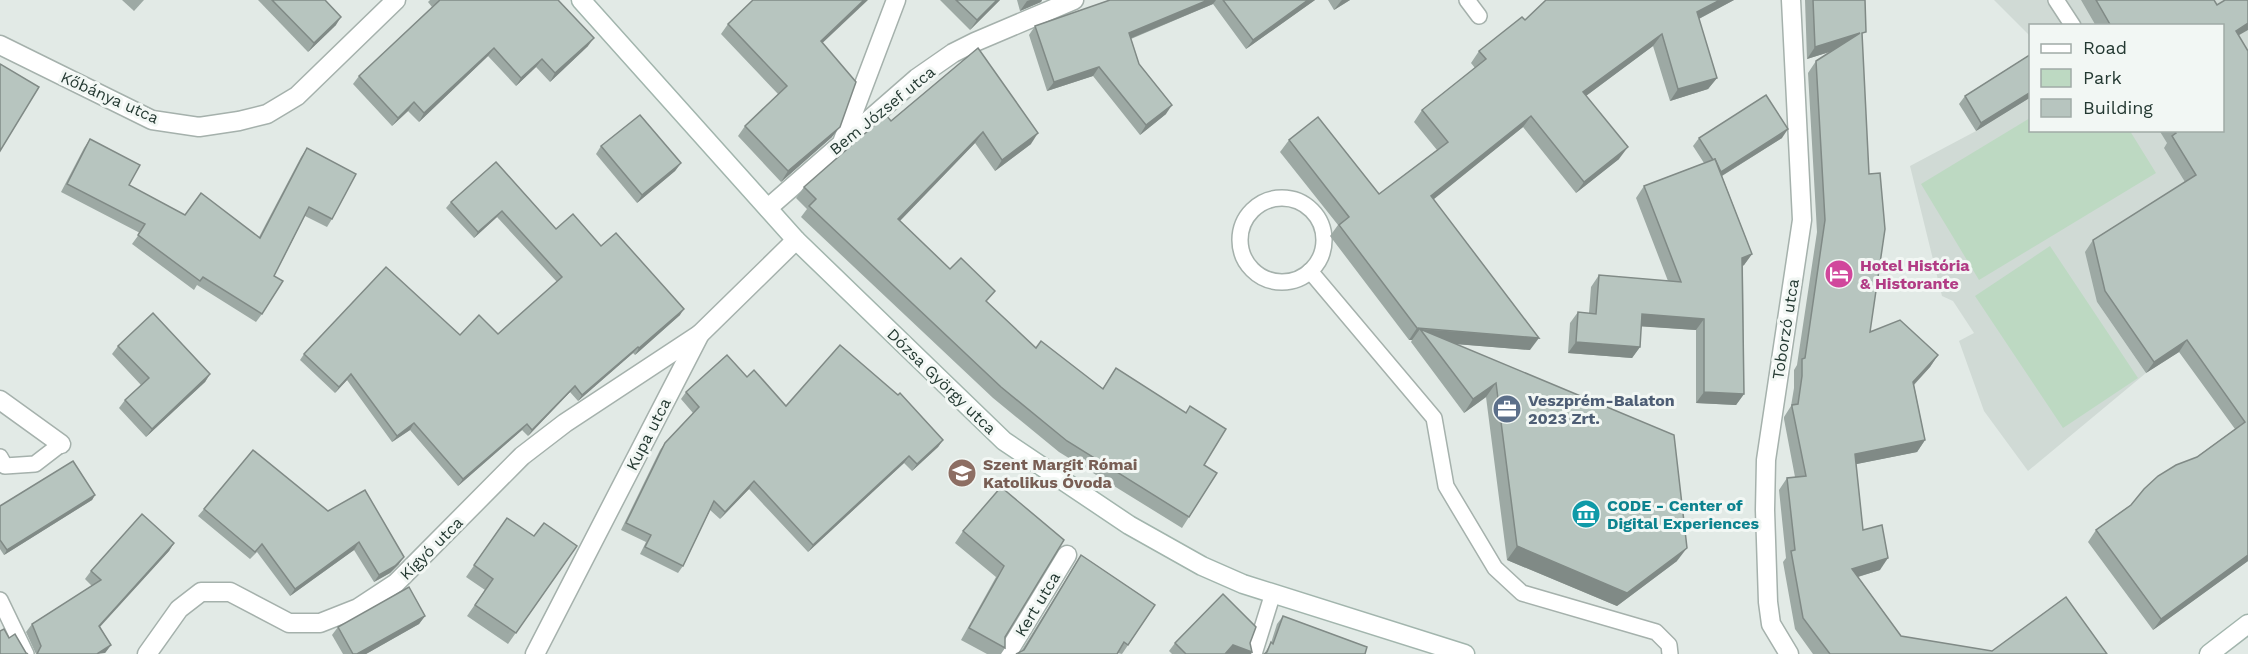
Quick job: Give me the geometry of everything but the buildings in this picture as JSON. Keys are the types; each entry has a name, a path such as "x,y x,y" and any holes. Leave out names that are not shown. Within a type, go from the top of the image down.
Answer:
{"street":[{"name":"Kőbánya utca","path":"0,45 152,120 199,127 267,114 297,96 396,0"},
{"name":"Dózsa György utca","path":"581,0 796,240 1004,441 1128,525 1202,566 1243,584 1465,654"},
{"path":"842,141 896,0"},
{"name":"Bem József utca","path":"768,208 842,141 917,78 953,53 1074,0"},
{"name":"Toborzó utca","path":"1789,654 1772,624 1768,602 1765,510 1767,450 1802,220 1791,0"},
{"name":"Kupa utca","path":"535,654 700,334 796,240"},
{"name":"Kígyó utca","path":"147,654 179,609 201,592 231,592 289,623 321,623 358,608 396,583 522,456 565,423 700,334"},
{"path":"0,400 61,444"},
{"name":"Kert utca","path":"1007,654 1067,555"},
{"path":"2209,654 2248,624"}],"lane":[{"path":"1467,0 1479,16"},
{"path":"2056,0 2072,24"},
{"path":"1280,198 1295,199 1314,211 1322,224 1325,239 1323,253 1316,267 1310,271 1294,281 1279,282 1264,279 1252,271 1243,259 1239,235 1244,220 1253,209 1266,200 1280,198"},
{"path":"1310,271 1434,418 1446,486 1495,568 1522,593 1656,632 1669,645 1670,654"},
{"path":"0,457 5,466 35,464 61,444"},
{"path":"1254,654 1273,593"},
{"path":"0,600 26,654"}],"shaded area":[{"path":"1994,0 2248,0 2248,148 2097,302 2146,373 2028,471 1984,411 1959,341 1974,333 1953,301 1942,296 1910,166 1976,131 2029,98 2029,132 2224,132 2224,24 2029,24 2029,35"}],"green space":[{"path":"2029,119 2029,132 2131,132 2156,173 1979,280 1921,184"},
{"path":"2050,246 2138,378 2063,428 1975,296"}],"place":[{"name":"Hotel História & Historante","path":"1839,274"},
{"name":"Veszprém-Balaton 2023 Zrt.","path":"1507,409"},
{"name":"Szent Margit Római Katolikus Óvoda","path":"962,473"},
{"name":"CODE - Center of Digital Experiences","path":"1586,514"}]}
